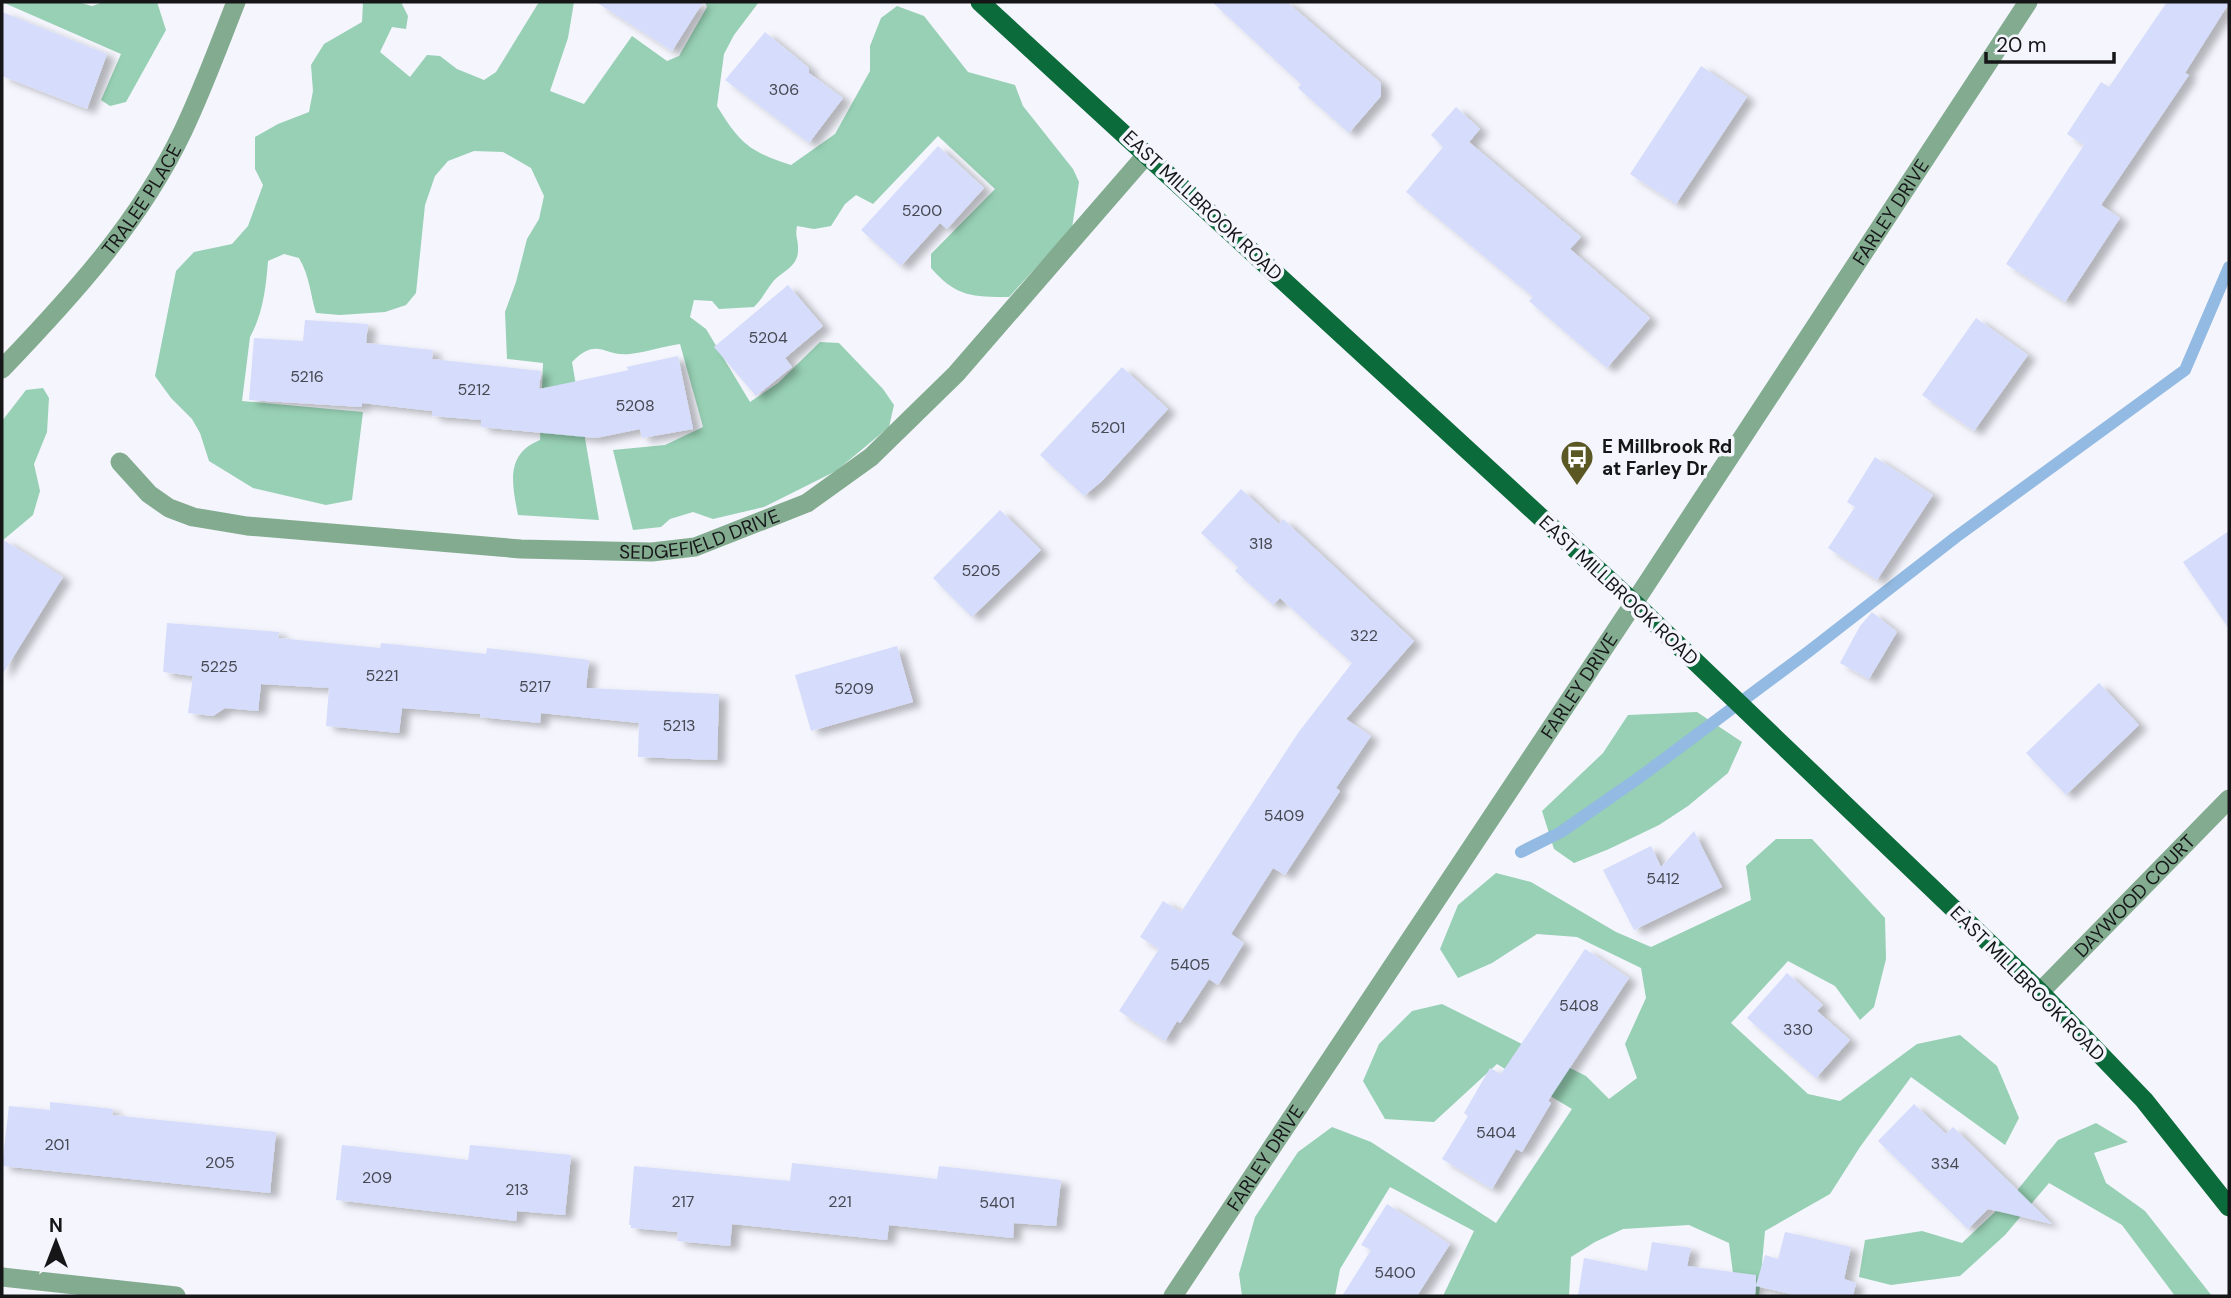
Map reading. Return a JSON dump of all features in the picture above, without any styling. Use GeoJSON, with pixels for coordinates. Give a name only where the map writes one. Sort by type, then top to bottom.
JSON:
{"type":"FeatureCollection","features":[{"type":"Feature","properties":{"kind":"main road","name":"EAST MILLBROOK ROAD"},"geometry":{"type":"LineString","coordinates":[[980,2],[1634,603],[2040,992],[2144,1100],[2229,1208]]}},
{"type":"Feature","properties":{"kind":"street","name":"TRALEE PLACE"},"geometry":{"type":"LineString","coordinates":[[2,369],[70,298],[117,239],[153,186],[184,131],[236,2]]}},
{"type":"Feature","properties":{"kind":"street","name":"FARLEY DRIVE"},"geometry":{"type":"LineString","coordinates":[[1173,1296],[1634,603],[2028,2]]}},
{"type":"Feature","properties":{"kind":"street","name":"SEDGEFIELD DRIVE"},"geometry":{"type":"LineString","coordinates":[[120,462],[149,494],[169,508],[193,517],[247,526],[522,549],[652,552],[695,547],[807,503],[871,457],[956,374],[1147,154]]}},
{"type":"Feature","properties":{"kind":"street","name":"DAYWOOD COURT"},"geometry":{"type":"LineString","coordinates":[[2040,992],[2229,799]]}},
{"type":"Feature","properties":{"kind":"street"},"geometry":{"type":"LineString","coordinates":[[2,1277],[176,1296]]}},
{"type":"Feature","properties":{"kind":"green space"},"geometry":{"type":"Polygon","coordinates":[[[2,2],[78,2],[92,6],[104,2],[157,2],[166,30],[126,102],[110,106],[101,100],[121,54],[2,2]]]}},
{"type":"Feature","properties":{"kind":"green space"},"geometry":{"type":"Polygon","coordinates":[[[363,2],[401,2],[408,16],[406,29],[392,27],[380,52],[410,77],[427,55],[440,56],[457,69],[484,80],[496,72],[539,2],[574,2],[568,38],[550,91],[584,104],[632,36],[667,61],[679,56],[707,7],[705,2],[759,2],[734,35],[724,54],[717,106],[746,144],[791,165],[835,134],[870,71],[870,46],[881,18],[897,6],[924,16],[968,72],[1015,85],[1023,106],[1073,169],[1079,182],[1072,228],[1009,297],[975,295],[949,285],[931,268],[931,254],[995,189],[938,136],[873,204],[856,195],[845,204],[831,226],[814,229],[797,226],[796,260],[772,283],[754,307],[719,309],[712,301],[694,300],[690,317],[706,329],[750,402],[778,383],[820,342],[839,343],[883,389],[894,405],[889,427],[836,471],[764,507],[713,519],[693,512],[670,519],[661,527],[633,530],[613,450],[665,445],[703,427],[680,344],[630,354],[601,349],[588,350],[572,362],[599,520],[518,515],[514,471],[521,453],[540,440],[543,363],[507,359],[505,312],[527,239],[539,219],[544,196],[531,168],[503,152],[474,151],[448,161],[435,176],[425,205],[416,293],[406,305],[385,312],[340,315],[316,313],[308,278],[299,258],[284,254],[268,261],[261,310],[250,337],[242,401],[363,412],[352,500],[326,505],[253,488],[209,461],[200,433],[192,419],[171,398],[155,376],[176,271],[194,252],[232,244],[248,226],[263,185],[255,169],[255,137],[278,124],[309,112],[313,91],[311,65],[324,44],[362,22],[363,2]]]}},
{"type":"Feature","properties":{"kind":"green space"},"geometry":{"type":"Polygon","coordinates":[[[43,388],[49,398],[47,432],[34,464],[40,491],[33,515],[2,541],[2,421],[26,390],[43,388]]]}},
{"type":"Feature","properties":{"kind":"green space"},"geometry":{"type":"Polygon","coordinates":[[[1697,712],[1742,742],[1728,773],[1688,806],[1659,825],[1609,849],[1574,863],[1554,849],[1542,811],[1603,753],[1628,715],[1697,712]]]}},
{"type":"Feature","properties":{"kind":"green space"},"geometry":{"type":"Polygon","coordinates":[[[1776,839],[1812,839],[1885,918],[1886,959],[1874,1007],[1860,1020],[1835,986],[1788,961],[1731,1023],[1808,1094],[1840,1101],[1917,1044],[1960,1035],[1997,1066],[2019,1118],[2005,1145],[1911,1077],[1830,1194],[1765,1231],[1759,1296],[1736,1296],[1729,1243],[1689,1225],[1623,1229],[1595,1242],[1571,1257],[1569,1296],[1443,1296],[1474,1231],[1390,1187],[1340,1269],[1335,1296],[1242,1296],[1239,1274],[1255,1217],[1298,1152],[1332,1127],[1371,1142],[1496,1223],[1572,1109],[1497,1064],[1434,1122],[1385,1119],[1363,1081],[1379,1044],[1412,1011],[1442,1004],[1586,1076],[1609,1099],[1637,1078],[1625,1044],[1646,998],[1641,968],[1577,937],[1537,934],[1492,963],[1458,978],[1440,949],[1458,905],[1496,873],[1531,882],[1616,932],[1651,947],[1751,900],[1746,866],[1776,839]]]}},
{"type":"Feature","properties":{"kind":"green space"},"geometry":{"type":"Polygon","coordinates":[[[2096,1123],[2128,1142],[2094,1153],[2106,1183],[2145,1211],[2212,1296],[2175,1296],[2122,1225],[2049,1183],[2005,1235],[1960,1276],[1891,1285],[1859,1277],[1865,1240],[1922,1231],[1962,1243],[2015,1193],[2058,1140],[2096,1123]]]}},
{"type":"Feature","properties":{"kind":"building"},"geometry":{"type":"Polygon","coordinates":[[[596,2],[703,2],[672,51],[596,2]]]}},
{"type":"Feature","properties":{"kind":"building"},"geometry":{"type":"Polygon","coordinates":[[[1212,2],[1287,2],[1381,83],[1381,96],[1349,133],[1298,88],[1301,84],[1212,2]]]}},
{"type":"Feature","properties":{"kind":"building"},"geometry":{"type":"Polygon","coordinates":[[[2167,2],[2229,3],[2185,73],[2189,75],[2101,205],[2120,218],[2065,302],[2006,264],[2084,145],[2067,134],[2101,82],[2109,87],[2167,2]]]}},
{"type":"Feature","properties":{"kind":"building"},"geometry":{"type":"Polygon","coordinates":[[[2,12],[107,54],[87,109],[2,76],[2,12]]]}},
{"type":"Feature","properties":{"kind":"building"},"geometry":{"type":"Polygon","coordinates":[[[765,32],[809,68],[809,73],[843,98],[809,143],[725,80],[765,32]]]}},
{"type":"Feature","properties":{"kind":"building"},"geometry":{"type":"Polygon","coordinates":[[[1701,66],[1747,97],[1676,204],[1630,174],[1701,66]]]}},
{"type":"Feature","properties":{"kind":"building"},"geometry":{"type":"Polygon","coordinates":[[[1456,107],[1480,129],[1469,142],[1581,237],[1570,249],[1650,318],[1607,368],[1529,301],[1533,297],[1406,192],[1443,147],[1431,135],[1456,107]]]}},
{"type":"Feature","properties":{"kind":"building"},"geometry":{"type":"Polygon","coordinates":[[[938,146],[984,188],[947,229],[940,223],[901,266],[861,230],[938,146]]]}},
{"type":"Feature","properties":{"kind":"building"},"geometry":{"type":"Polygon","coordinates":[[[788,285],[823,326],[785,358],[792,367],[756,396],[714,347],[788,285]]]}},
{"type":"Feature","properties":{"kind":"building"},"geometry":{"type":"Polygon","coordinates":[[[1976,318],[2028,355],[1974,431],[1922,395],[1976,318]]]}},
{"type":"Feature","properties":{"kind":"building"},"geometry":{"type":"Polygon","coordinates":[[[305,320],[368,324],[366,343],[433,350],[432,359],[541,371],[539,389],[629,370],[626,367],[678,356],[693,429],[642,438],[640,429],[596,438],[481,427],[481,420],[432,416],[432,411],[362,403],[362,407],[249,400],[254,338],[303,341],[305,320]]]}},
{"type":"Feature","properties":{"kind":"building"},"geometry":{"type":"Polygon","coordinates":[[[1122,367],[1168,409],[1102,481],[1084,496],[1040,455],[1122,367]]]}},
{"type":"Feature","properties":{"kind":"building"},"geometry":{"type":"Polygon","coordinates":[[[1875,457],[1933,495],[1877,580],[1828,548],[1855,507],[1847,502],[1875,457]]]}},
{"type":"Feature","properties":{"kind":"building"},"geometry":{"type":"Polygon","coordinates":[[[1241,489],[1279,524],[1283,519],[1414,641],[1346,719],[1371,736],[1336,788],[1340,791],[1285,875],[1273,868],[1231,934],[1244,943],[1218,985],[1209,979],[1165,1041],[1119,1011],[1159,949],[1140,937],[1163,901],[1181,912],[1298,733],[1352,663],[1280,598],[1273,605],[1235,571],[1238,567],[1201,533],[1241,489]]]}},
{"type":"Feature","properties":{"kind":"building"},"geometry":{"type":"Polygon","coordinates":[[[1000,510],[1041,550],[972,617],[933,578],[1000,510]]]}},
{"type":"Feature","properties":{"kind":"building"},"geometry":{"type":"Polygon","coordinates":[[[2229,531],[2229,629],[2183,562],[2229,531]]]}},
{"type":"Feature","properties":{"kind":"building"},"geometry":{"type":"Polygon","coordinates":[[[2,539],[63,577],[2,675],[2,539]]]}},
{"type":"Feature","properties":{"kind":"building"},"geometry":{"type":"Polygon","coordinates":[[[1872,612],[1897,632],[1869,679],[1840,663],[1860,626],[1872,612]]]}},
{"type":"Feature","properties":{"kind":"building"},"geometry":{"type":"Polygon","coordinates":[[[167,623],[279,632],[278,638],[380,648],[381,643],[486,654],[487,648],[589,660],[586,688],[719,694],[717,760],[638,757],[639,723],[541,713],[540,723],[480,717],[480,714],[402,708],[399,733],[326,726],[329,688],[261,684],[258,711],[225,708],[213,716],[188,713],[193,676],[163,672],[167,623]]]}},
{"type":"Feature","properties":{"kind":"building"},"geometry":{"type":"Polygon","coordinates":[[[897,646],[913,702],[811,731],[795,675],[897,646]]]}},
{"type":"Feature","properties":{"kind":"building"},"geometry":{"type":"Polygon","coordinates":[[[2099,683],[2139,725],[2066,795],[2026,753],[2099,683]]]}},
{"type":"Feature","properties":{"kind":"building"},"geometry":{"type":"Polygon","coordinates":[[[1694,831],[1722,887],[1634,930],[1603,870],[1651,846],[1661,867],[1694,831]]]}},
{"type":"Feature","properties":{"kind":"building"},"geometry":{"type":"Polygon","coordinates":[[[1585,949],[1629,978],[1548,1101],[1551,1103],[1522,1152],[1516,1149],[1492,1189],[1442,1159],[1468,1116],[1464,1113],[1490,1068],[1501,1074],[1585,949]]]}},
{"type":"Feature","properties":{"kind":"building"},"geometry":{"type":"Polygon","coordinates":[[[1787,973],[1823,1005],[1817,1011],[1850,1040],[1816,1078],[1747,1018],[1787,973]]]}},
{"type":"Feature","properties":{"kind":"building"},"geometry":{"type":"Polygon","coordinates":[[[50,1102],[113,1109],[112,1115],[276,1132],[270,1193],[2,1166],[9,1106],[50,1110],[50,1102]]]}},
{"type":"Feature","properties":{"kind":"building"},"geometry":{"type":"Polygon","coordinates":[[[1914,1104],[1946,1134],[1953,1127],[2052,1224],[1988,1209],[1968,1229],[1878,1141],[1914,1104]]]}},
{"type":"Feature","properties":{"kind":"building"},"geometry":{"type":"Polygon","coordinates":[[[342,1145],[468,1160],[470,1145],[571,1155],[565,1215],[517,1211],[516,1221],[336,1200],[342,1145]]]}},
{"type":"Feature","properties":{"kind":"building"},"geometry":{"type":"Polygon","coordinates":[[[792,1163],[937,1179],[939,1166],[1061,1180],[1056,1226],[1014,1223],[1013,1238],[889,1225],[887,1240],[732,1224],[730,1246],[677,1241],[678,1232],[631,1228],[629,1225],[634,1166],[790,1181],[792,1163]]]}},
{"type":"Feature","properties":{"kind":"building"},"geometry":{"type":"Polygon","coordinates":[[[1387,1204],[1450,1244],[1417,1296],[1342,1296],[1371,1250],[1361,1245],[1387,1204]]]}},
{"type":"Feature","properties":{"kind":"building"},"geometry":{"type":"Polygon","coordinates":[[[1785,1232],[1851,1247],[1844,1279],[1856,1283],[1853,1296],[1799,1296],[1756,1286],[1755,1296],[1578,1296],[1584,1258],[1647,1271],[1652,1242],[1691,1248],[1687,1266],[1756,1275],[1756,1285],[1765,1255],[1778,1259],[1785,1232]]]}},
{"type":"Feature","properties":{"kind":"waterway"},"geometry":{"type":"LineString","coordinates":[[1521,852],[1561,832],[1640,777],[1956,537],[2185,370],[2229,267]]}},
{"type":"Feature","properties":{"kind":"place","name":"E Millbrook Rd at Farley Dr"},"geometry":{"type":"Point","coordinates":[1577,487]}}]}
